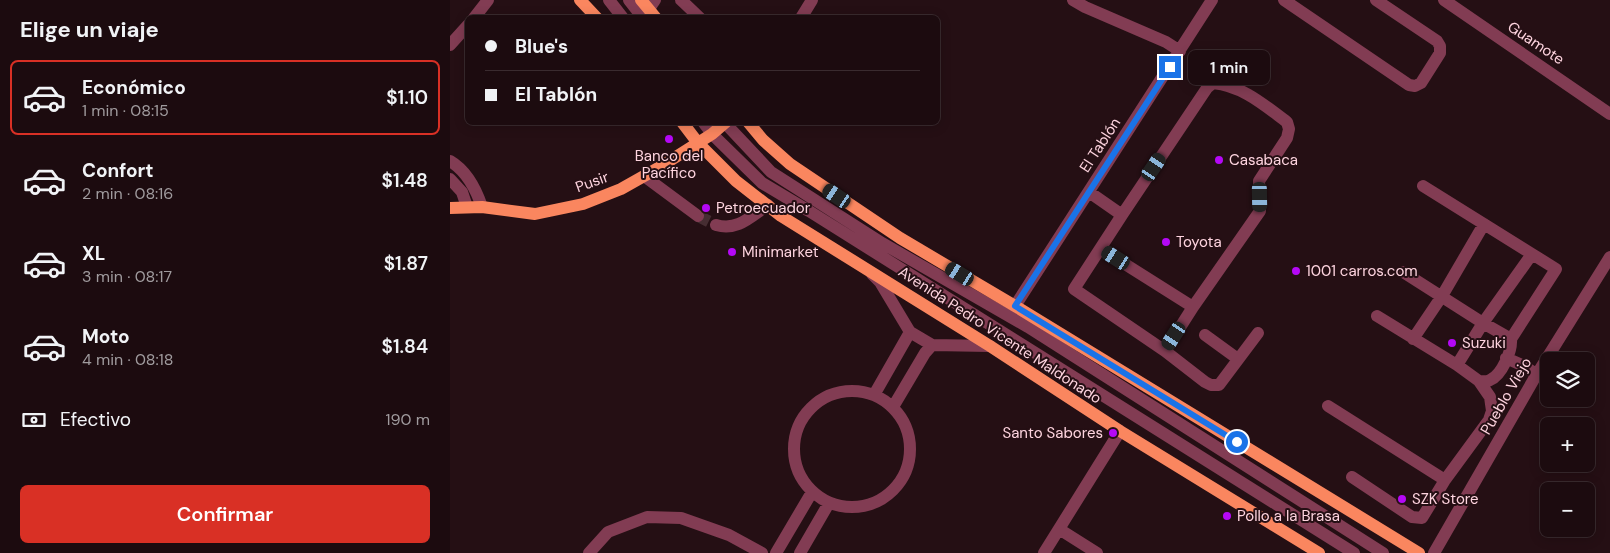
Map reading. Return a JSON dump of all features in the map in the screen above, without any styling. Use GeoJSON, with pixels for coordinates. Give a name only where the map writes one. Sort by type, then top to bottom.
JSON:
{"type":"FeatureCollection","features":[{"type":"Feature","properties":{"kind":"main road"},"geometry":{"type":"LineString","coordinates":[[580,0],[594,15]]}},
{"type":"Feature","properties":{"kind":"main road","name":"Avenida Pedro Vicente Maldonado"},"geometry":{"type":"LineString","coordinates":[[684,125],[698,143],[736,181],[781,216],[990,346],[1120,431],[1319,553]]}},
{"type":"Feature","properties":{"kind":"main road","name":"Pusir"},"geometry":{"type":"LineString","coordinates":[[450,208],[482,207],[535,214],[583,204],[621,189],[644,176],[712,134],[723,125]]}},
{"type":"Feature","properties":{"kind":"main road","name":"Avenida Pedro Vicente Maldonado"},"geometry":{"type":"LineString","coordinates":[[750,125],[763,140],[798,169],[900,238],[1015,306],[1419,553]]}},
{"type":"Feature","properties":{"kind":"street"},"geometry":{"type":"LineString","coordinates":[[476,15],[488,0]]}},
{"type":"Feature","properties":{"kind":"street"},"geometry":{"type":"LineString","coordinates":[[609,0],[621,15]]}},
{"type":"Feature","properties":{"kind":"street"},"geometry":{"type":"LineString","coordinates":[[629,0],[649,9]]}},
{"type":"Feature","properties":{"kind":"street"},"geometry":{"type":"LineString","coordinates":[[681,0],[697,15]]}},
{"type":"Feature","properties":{"kind":"street"},"geometry":{"type":"LineString","coordinates":[[802,15],[812,0]]}},
{"type":"Feature","properties":{"kind":"street"},"geometry":{"type":"LineString","coordinates":[[1074,0],[1085,7],[1166,42],[1180,51]]}},
{"type":"Feature","properties":{"kind":"street","name":"El Tablón"},"geometry":{"type":"LineString","coordinates":[[1015,306],[1212,0]]}},
{"type":"Feature","properties":{"kind":"street"},"geometry":{"type":"LineString","coordinates":[[1284,0],[1409,85],[1415,86],[1421,83],[1440,53],[1440,46],[1437,41],[1376,0]]}},
{"type":"Feature","properties":{"kind":"street","name":"Guamote"},"geometry":{"type":"LineString","coordinates":[[1444,0],[1610,114]]}},
{"type":"Feature","properties":{"kind":"street"},"geometry":{"type":"LineString","coordinates":[[450,46],[465,28]]}},
{"type":"Feature","properties":{"kind":"street"},"geometry":{"type":"LineString","coordinates":[[1164,351],[1260,211],[1259,181],[1288,138],[1289,129],[1287,122],[1247,93],[1220,84],[1213,84],[1207,88],[1074,289],[1211,385],[1219,385],[1258,333]]}},
{"type":"Feature","properties":{"kind":"street"},"geometry":{"type":"LineString","coordinates":[[705,125],[762,183],[1354,553]]}},
{"type":"Feature","properties":{"kind":"street"},"geometry":{"type":"LineString","coordinates":[[727,125],[770,172],[882,243],[1028,327],[1383,553]]}},
{"type":"Feature","properties":{"kind":"street"},"geometry":{"type":"LineString","coordinates":[[450,160],[457,165],[476,189],[482,207]]}},
{"type":"Feature","properties":{"kind":"street"},"geometry":{"type":"LineString","coordinates":[[644,176],[698,216]]}},
{"type":"Feature","properties":{"kind":"street"},"geometry":{"type":"LineString","coordinates":[[450,179],[462,192],[467,207]]}},
{"type":"Feature","properties":{"kind":"street"},"geometry":{"type":"LineString","coordinates":[[1423,186],[1556,269],[1511,339],[1511,349],[1499,373],[1488,381],[1478,381]]}},
{"type":"Feature","properties":{"kind":"street"},"geometry":{"type":"LineString","coordinates":[[1089,192],[1122,215]]}},
{"type":"Feature","properties":{"kind":"street"},"geometry":{"type":"LineString","coordinates":[[716,225],[724,228],[738,225],[768,205]]}},
{"type":"Feature","properties":{"kind":"street"},"geometry":{"type":"LineString","coordinates":[[1413,339],[1442,296],[1484,224]]}},
{"type":"Feature","properties":{"kind":"street"},"geometry":{"type":"LineString","coordinates":[[1101,249],[1193,307]]}},
{"type":"Feature","properties":{"kind":"street"},"geometry":{"type":"LineString","coordinates":[[1457,365],[1483,323],[1532,254]]}},
{"type":"Feature","properties":{"kind":"street","name":"Pueblo Viejo"},"geometry":{"type":"LineString","coordinates":[[1434,553],[1535,377],[1610,258]]}},
{"type":"Feature","properties":{"kind":"street"},"geometry":{"type":"LineString","coordinates":[[869,270],[880,282],[910,332],[932,345],[990,346]]}},
{"type":"Feature","properties":{"kind":"street"},"geometry":{"type":"LineString","coordinates":[[1403,272],[1511,339]]}},
{"type":"Feature","properties":{"kind":"street"},"geometry":{"type":"LineString","coordinates":[[1352,477],[1412,517],[1422,518],[1445,480],[1489,420],[1492,411],[1490,397],[1478,381],[1457,365],[1377,316]]}},
{"type":"Feature","properties":{"kind":"street"},"geometry":{"type":"LineString","coordinates":[[874,394],[910,332]]}},
{"type":"Feature","properties":{"kind":"street"},"geometry":{"type":"LineString","coordinates":[[1205,336],[1238,359]]}},
{"type":"Feature","properties":{"kind":"street"},"geometry":{"type":"LineString","coordinates":[[893,407],[925,353],[932,345]]}},
{"type":"Feature","properties":{"kind":"street"},"geometry":{"type":"LineString","coordinates":[[1505,361],[1535,377]]}},
{"type":"Feature","properties":{"kind":"street"},"geometry":{"type":"LineString","coordinates":[[854,390],[874,394],[893,407],[904,423],[910,443],[908,463],[900,482],[886,496],[868,506],[848,508],[828,503],[812,492],[800,476],[794,456],[795,436],[803,417],[817,402],[834,393],[854,390]]}},
{"type":"Feature","properties":{"kind":"street"},"geometry":{"type":"LineString","coordinates":[[1328,406],[1445,480]]}},
{"type":"Feature","properties":{"kind":"street"},"geometry":{"type":"LineString","coordinates":[[1044,553],[1120,431]]}},
{"type":"Feature","properties":{"kind":"street"},"geometry":{"type":"LineString","coordinates":[[776,553],[812,492]]}},
{"type":"Feature","properties":{"kind":"street"},"geometry":{"type":"LineString","coordinates":[[800,553],[828,503]]}},
{"type":"Feature","properties":{"kind":"street"},"geometry":{"type":"LineString","coordinates":[[589,553],[608,532],[647,517],[682,518],[729,535],[762,553]]}},
{"type":"Feature","properties":{"kind":"street"},"geometry":{"type":"LineString","coordinates":[[1059,529],[1097,553]]}},
{"type":"Feature","properties":{"kind":"tunnel"},"geometry":{"type":"LineString","coordinates":[[698,216],[716,225]]}},
{"type":"Feature","properties":{"kind":"place","name":"Banco del Pacífico"},"geometry":{"type":"Point","coordinates":[669,139]}},
{"type":"Feature","properties":{"kind":"place","name":"Casabaca"},"geometry":{"type":"Point","coordinates":[1219,160]}},
{"type":"Feature","properties":{"kind":"place","name":"Petroecuador"},"geometry":{"type":"Point","coordinates":[706,208]}},
{"type":"Feature","properties":{"kind":"place","name":"Toyota"},"geometry":{"type":"Point","coordinates":[1166,242]}},
{"type":"Feature","properties":{"kind":"place","name":"Minimarket"},"geometry":{"type":"Point","coordinates":[732,252]}},
{"type":"Feature","properties":{"kind":"place","name":"1001 carros.com"},"geometry":{"type":"Point","coordinates":[1296,271]}},
{"type":"Feature","properties":{"kind":"place","name":"Suzuki"},"geometry":{"type":"Point","coordinates":[1452,343]}},
{"type":"Feature","properties":{"kind":"place","name":"Santo Sabores"},"geometry":{"type":"Point","coordinates":[1113,433]}},
{"type":"Feature","properties":{"kind":"place","name":"SZK Store"},"geometry":{"type":"Point","coordinates":[1402,499]}},
{"type":"Feature","properties":{"kind":"place","name":"Pollo a la Brasa"},"geometry":{"type":"Point","coordinates":[1227,516]}},
{"type":"Feature","properties":{"kind":"route"},"geometry":{"type":"LineString","coordinates":[[1170,67],[1015,306],[1237,442]]}}]}
